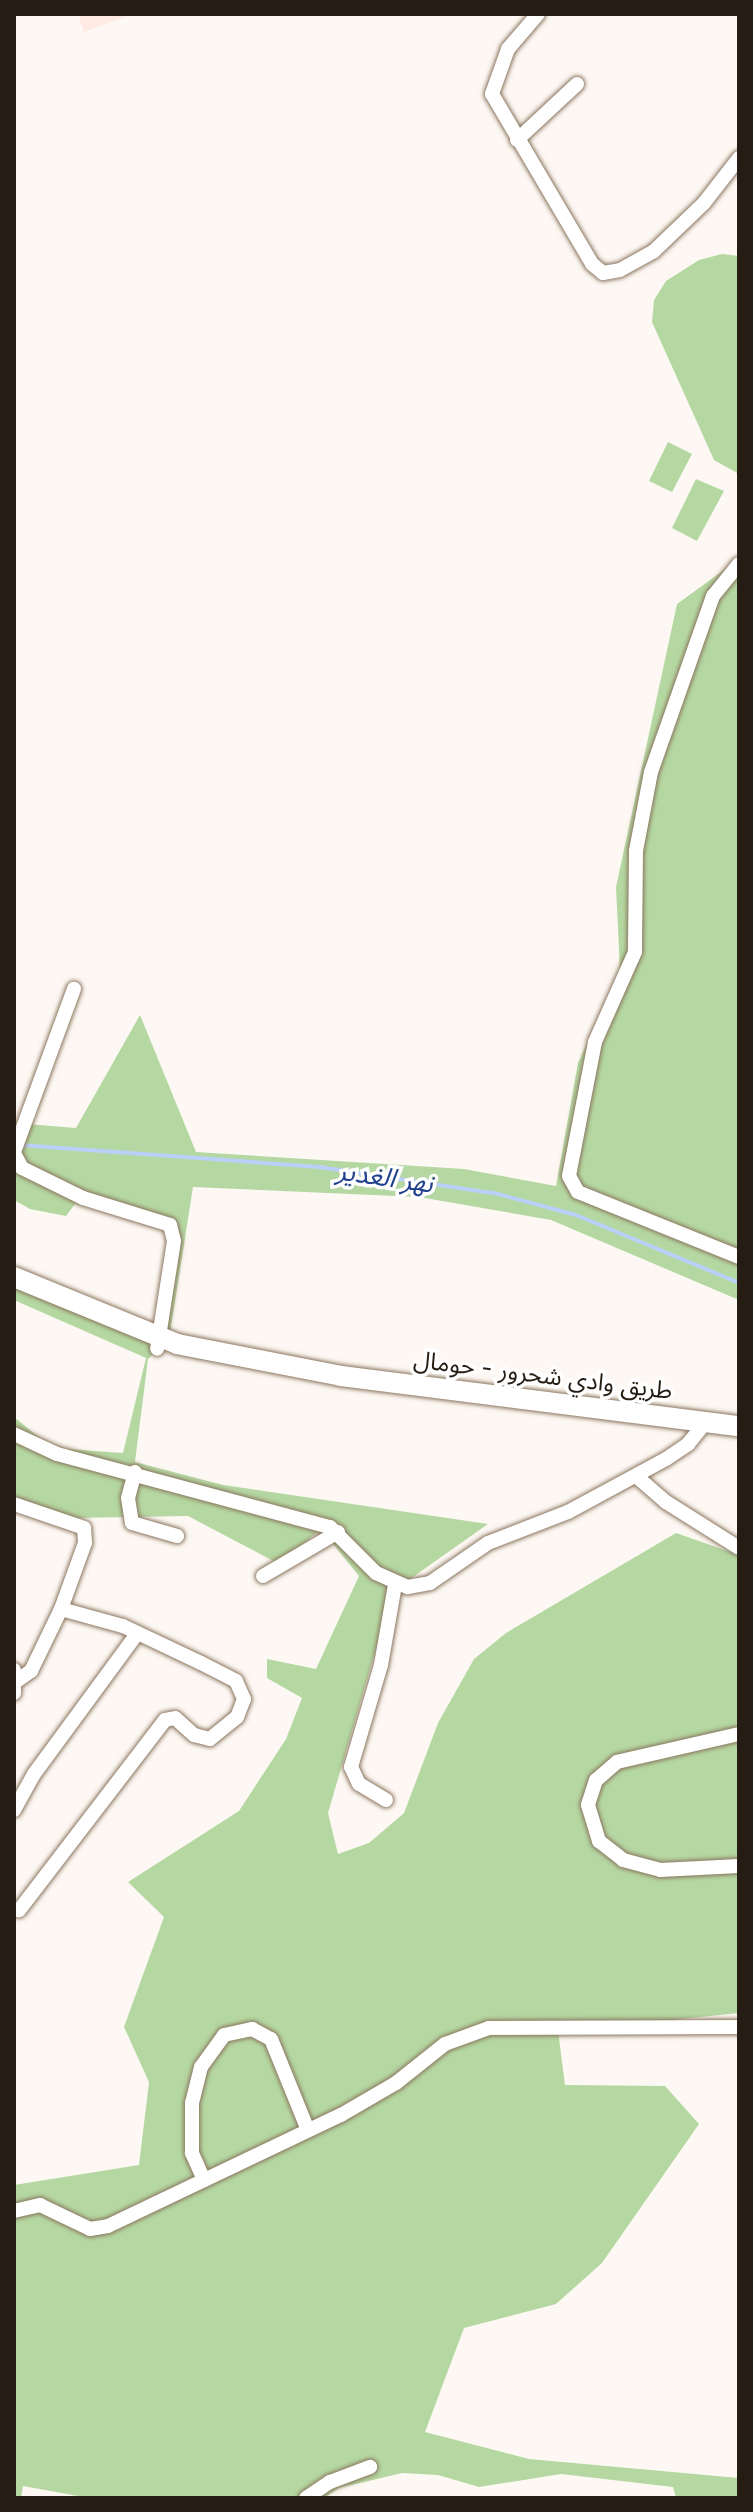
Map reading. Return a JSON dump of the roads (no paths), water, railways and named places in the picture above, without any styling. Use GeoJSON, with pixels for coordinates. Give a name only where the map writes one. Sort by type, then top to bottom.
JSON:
{"type":"FeatureCollection","features":[{"type":"Feature","properties":{"kind":"main road","name":"طريق وادي شحرور - حومال"},"geometry":{"type":"LineString","coordinates":[[14,1277],[158,1344],[243,1362],[739,1426]]}},
{"type":"Feature","properties":{"kind":"main road"},"geometry":{"type":"LineString","coordinates":[[14,1287],[158,1344]]}},
{"type":"Feature","properties":{"kind":"street"},"geometry":{"type":"LineString","coordinates":[[538,14],[508,49],[492,87],[517,140],[592,264],[609,273],[654,251],[704,203],[739,158]]}},
{"type":"Feature","properties":{"kind":"street"},"geometry":{"type":"LineString","coordinates":[[517,140],[577,84]]}},
{"type":"Feature","properties":{"kind":"street"},"geometry":{"type":"LineString","coordinates":[[739,564],[713,596],[645,795],[636,851],[635,952],[587,1067],[569,1176],[578,1192],[739,1257]]}},
{"type":"Feature","properties":{"kind":"street"},"geometry":{"type":"LineString","coordinates":[[74,989],[18,1128],[14,1152],[22,1168],[83,1198],[170,1225],[174,1241],[158,1344]]}},
{"type":"Feature","properties":{"kind":"street"},"geometry":{"type":"LineString","coordinates":[[14,1434],[57,1454],[135,1472],[338,1532],[369,1567],[395,1585],[430,1583],[488,1543],[568,1512],[681,1451],[706,1422]]}},
{"type":"Feature","properties":{"kind":"street"},"geometry":{"type":"LineString","coordinates":[[135,1472],[128,1498],[132,1523],[177,1536]]}},
{"type":"Feature","properties":{"kind":"street"},"geometry":{"type":"LineString","coordinates":[[636,1476],[666,1502],[739,1548]]}},
{"type":"Feature","properties":{"kind":"street"},"geometry":{"type":"LineString","coordinates":[[14,1504],[84,1528],[85,1543],[61,1609],[31,1671],[15,1681]]}},
{"type":"Feature","properties":{"kind":"street"},"geometry":{"type":"LineString","coordinates":[[263,1576],[338,1532]]}},
{"type":"Feature","properties":{"kind":"street"},"geometry":{"type":"LineString","coordinates":[[386,1800],[359,1784],[351,1767],[381,1665],[395,1585]]}},
{"type":"Feature","properties":{"kind":"street"},"geometry":{"type":"LineString","coordinates":[[19,1910],[165,1720],[175,1718],[194,1735],[210,1739],[243,1708],[243,1691],[236,1681],[136,1635],[61,1609]]}},
{"type":"Feature","properties":{"kind":"street"},"geometry":{"type":"LineString","coordinates":[[14,1810],[34,1774],[136,1635]]}},
{"type":"Feature","properties":{"kind":"street"},"geometry":{"type":"LineString","coordinates":[[739,1734],[617,1762],[596,1780],[588,1805],[599,1841],[623,1860],[660,1870],[739,1866]]}},
{"type":"Feature","properties":{"kind":"street"},"geometry":{"type":"LineString","coordinates":[[14,2211],[49,2207],[99,2229],[384,2091],[445,2044],[489,2028],[739,2027]]}},
{"type":"Feature","properties":{"kind":"street"},"geometry":{"type":"LineString","coordinates":[[204,2180],[192,2153],[192,2103],[201,2067],[224,2035],[252,2029],[271,2039],[308,2130]]}},
{"type":"Feature","properties":{"kind":"street"},"geometry":{"type":"LineString","coordinates":[[306,2498],[330,2482],[370,2467]]}},
{"type":"Feature","properties":{"kind":"waterway","name":"نهر الغدير"},"geometry":{"type":"LineString","coordinates":[[20,1145],[319,1167],[494,1193],[576,1215],[739,1283]]}}]}
